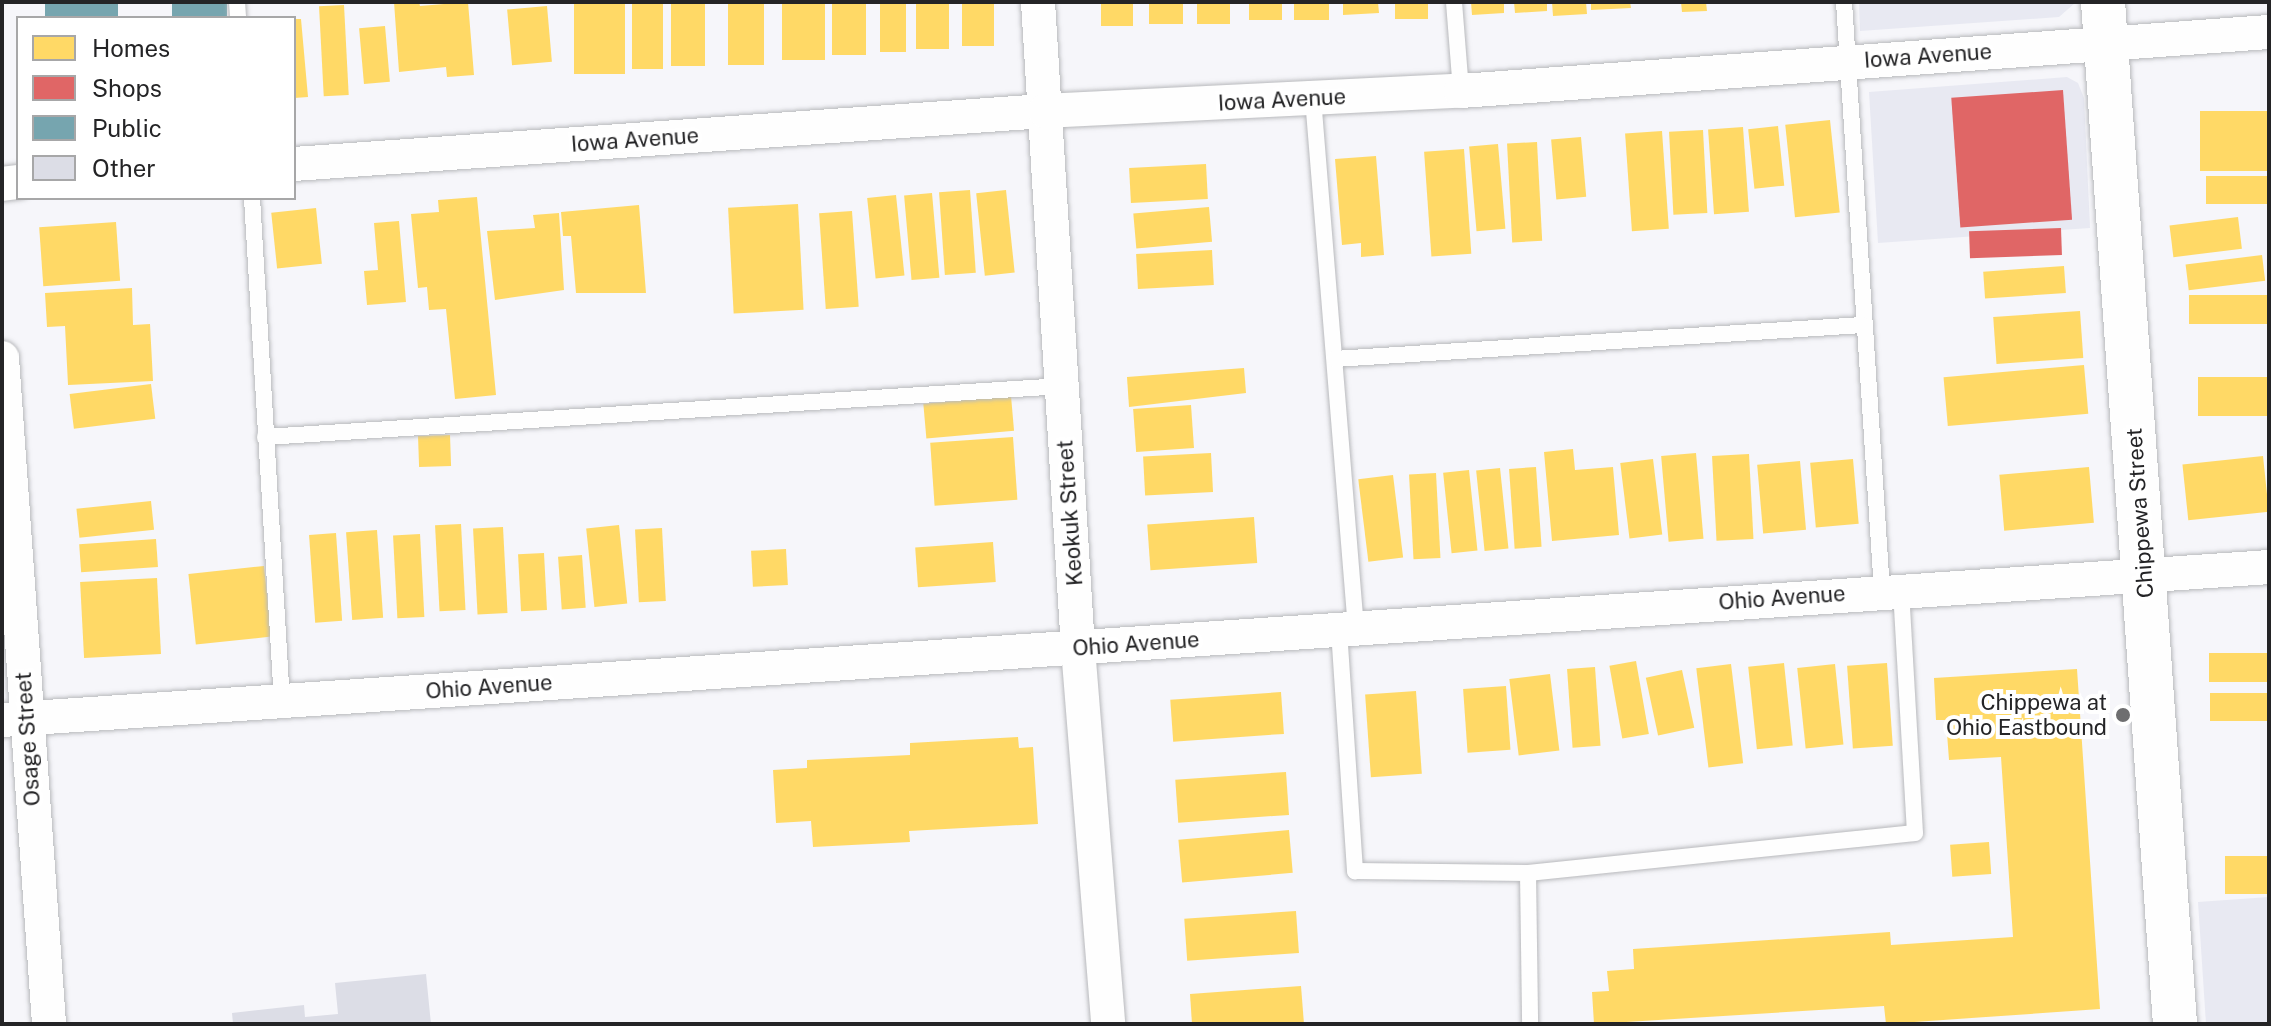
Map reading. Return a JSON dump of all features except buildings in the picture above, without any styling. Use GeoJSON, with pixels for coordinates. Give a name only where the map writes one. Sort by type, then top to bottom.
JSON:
{"type":"FeatureCollection","features":[{"type":"Feature","properties":{"kind":"main road","name":"Chippewa Street"},"geometry":{"type":"LineString","coordinates":[[2104,22],[2175,1024]]}},
{"type":"Feature","properties":{"kind":"street","name":"Keokuk Street"},"geometry":{"type":"LineString","coordinates":[[1038,2],[1078,648],[1108,1024]]}},
{"type":"Feature","properties":{"kind":"street","name":"Iowa Avenue"},"geometry":{"type":"LineString","coordinates":[[296,164],[1045,111],[1461,91],[1847,62],[2104,22],[2269,32]]}},
{"type":"Feature","properties":{"kind":"street","name":"Osage Street"},"geometry":{"type":"LineString","coordinates":[[2,358],[14,719],[49,1024]]}},
{"type":"Feature","properties":{"kind":"street","name":"Ohio Avenue"},"geometry":{"type":"LineString","coordinates":[[14,719],[1347,630],[1891,590],[2269,567]]}},
{"type":"Feature","properties":{"kind":"lane"},"geometry":{"type":"LineString","coordinates":[[1454,2],[1461,91]]}},
{"type":"Feature","properties":{"kind":"lane"},"geometry":{"type":"LineString","coordinates":[[1313,98],[1335,359],[1355,871],[1528,873],[1915,833],[1862,325],[1844,2]]}},
{"type":"Feature","properties":{"kind":"lane"},"geometry":{"type":"LineString","coordinates":[[252,200],[282,701]]}},
{"type":"Feature","properties":{"kind":"lane"},"geometry":{"type":"LineString","coordinates":[[1335,359],[1862,325]]}},
{"type":"Feature","properties":{"kind":"lane"},"geometry":{"type":"LineString","coordinates":[[265,437],[1062,386]]}},
{"type":"Feature","properties":{"kind":"lane"},"geometry":{"type":"LineString","coordinates":[[1528,873],[1530,1024]]}},
{"type":"Feature","properties":{"kind":"shaded area"},"geometry":{"type":"Polygon","coordinates":[[[1859,2],[2075,3],[2059,17],[1860,31],[1859,2]]]}},
{"type":"Feature","properties":{"kind":"shaded area"},"geometry":{"type":"Polygon","coordinates":[[[2067,77],[2078,83],[2084,98],[2090,228],[1878,243],[1869,92],[2067,77]]]}},
{"type":"Feature","properties":{"kind":"shaded area"},"geometry":{"type":"Polygon","coordinates":[[[2269,897],[2269,1024],[2206,1024],[2198,902],[2269,897]]]}},
{"type":"Feature","properties":{"kind":"place","name":"Chippewa at Ohio Eastbound"},"geometry":{"type":"Point","coordinates":[2123,715]}}]}
